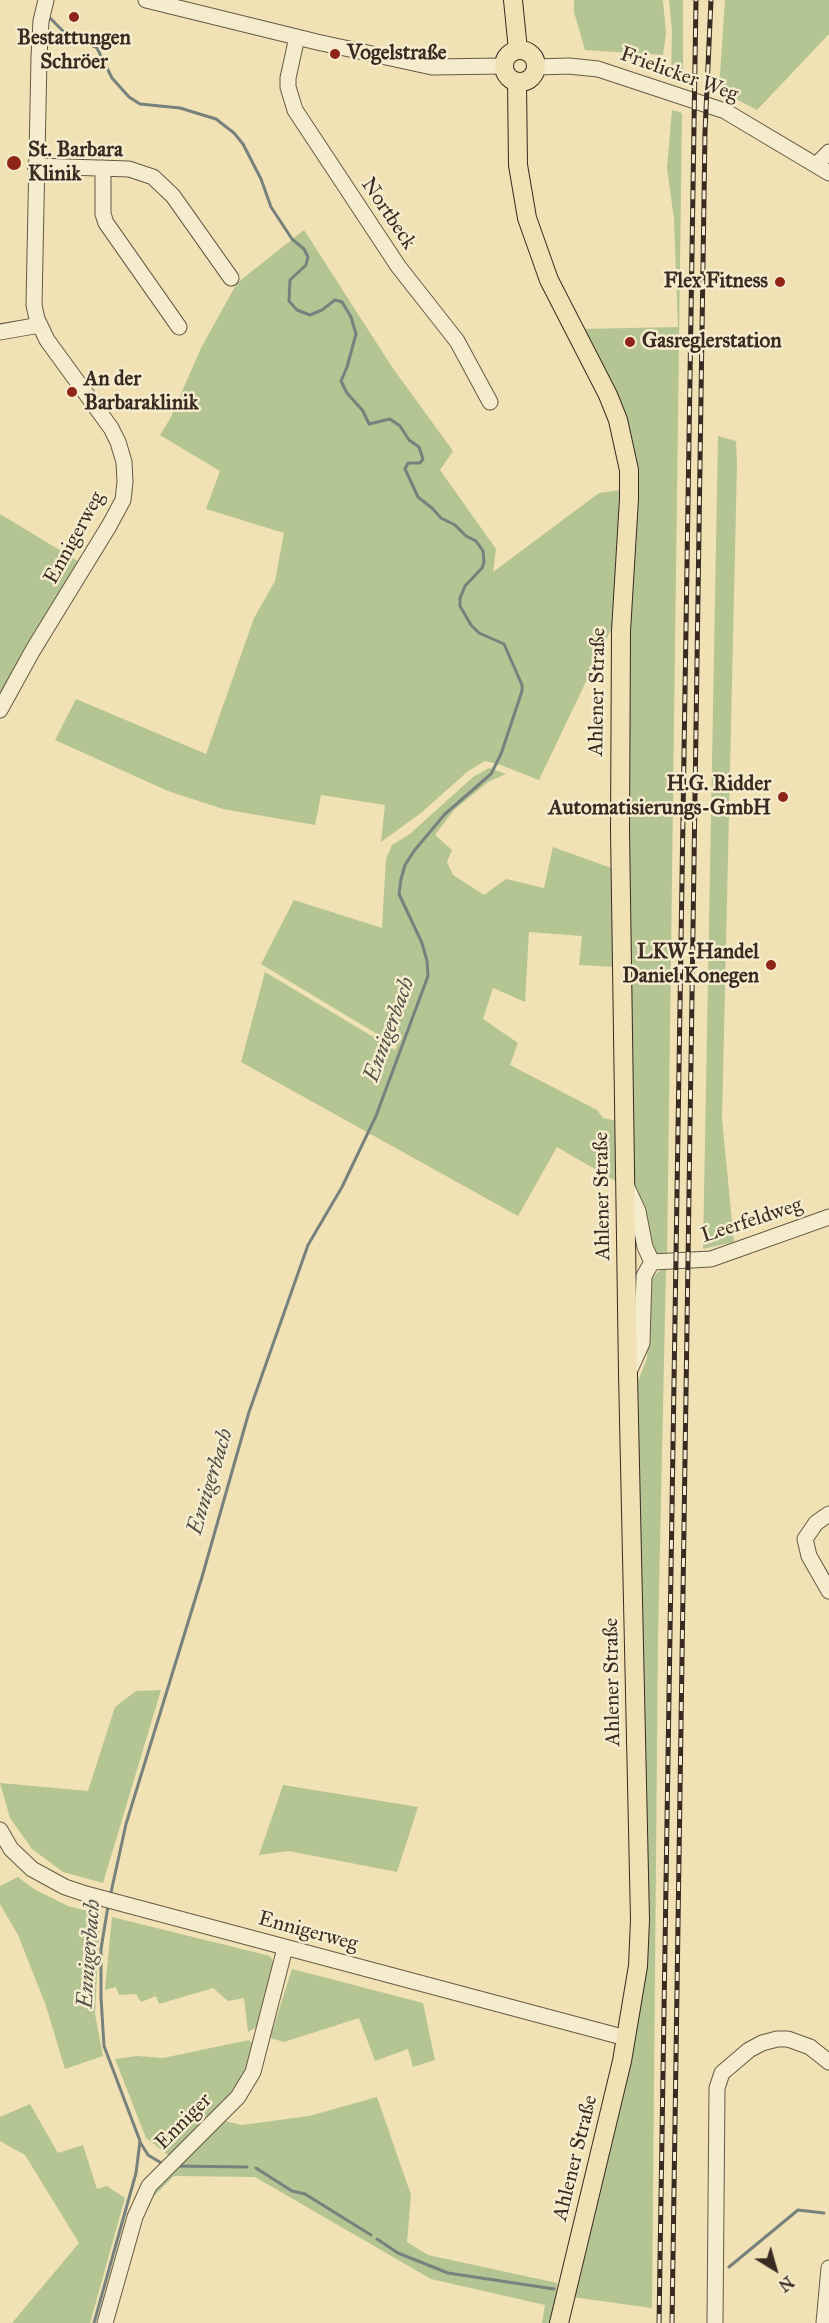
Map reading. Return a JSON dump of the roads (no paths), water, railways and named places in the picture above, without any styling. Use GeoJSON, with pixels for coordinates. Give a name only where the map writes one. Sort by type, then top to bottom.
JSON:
{"type":"FeatureCollection","features":[{"type":"Feature","properties":{"kind":"main road"},"geometry":{"type":"LineString","coordinates":[[513,0],[518,50]]}},
{"type":"Feature","properties":{"kind":"main road"},"geometry":{"type":"LineString","coordinates":[[518,50],[531,54],[537,66],[530,79],[517,82],[506,75],[503,66],[506,57],[518,50]]}},
{"type":"Feature","properties":{"kind":"main road","name":"Ahlener Straße"},"geometry":{"type":"LineString","coordinates":[[517,82],[518,165],[527,218],[549,280],[608,395],[618,420],[629,470],[628,542],[621,631],[620,830],[628,1374],[640,1920],[638,1966],[626,2038],[559,2323]]}},
{"type":"Feature","properties":{"kind":"street"},"geometry":{"type":"LineString","coordinates":[[146,0],[432,67],[503,66]]}},
{"type":"Feature","properties":{"kind":"street","name":"Ennigerweg"},"geometry":{"type":"LineString","coordinates":[[0,710],[33,650],[109,526],[123,500],[125,482],[124,462],[118,442],[111,428],[52,348],[40,325],[34,297],[35,166],[41,21],[45,1]]}},
{"type":"Feature","properties":{"kind":"street","name":"Nortbeck"},"geometry":{"type":"LineString","coordinates":[[297,37],[288,87],[299,117],[398,266],[457,341],[490,402]]}},
{"type":"Feature","properties":{"kind":"street","name":"Frielicker Weg"},"geometry":{"type":"LineString","coordinates":[[537,66],[598,69],[725,111],[823,169]]}},
{"type":"Feature","properties":{"kind":"street"},"geometry":{"type":"LineString","coordinates":[[823,169],[829,152]]}},
{"type":"Feature","properties":{"kind":"street"},"geometry":{"type":"LineString","coordinates":[[35,166],[129,169],[153,177],[173,196],[231,278]]}},
{"type":"Feature","properties":{"kind":"street"},"geometry":{"type":"LineString","coordinates":[[103,168],[103,214],[106,223],[179,327]]}},
{"type":"Feature","properties":{"kind":"street"},"geometry":{"type":"LineString","coordinates":[[0,332],[40,325]]}},
{"type":"Feature","properties":{"kind":"street"},"geometry":{"type":"LineString","coordinates":[[625,1183],[638,1210],[645,1247],[652,1262],[644,1276],[642,1343],[628,1374]]}},
{"type":"Feature","properties":{"kind":"street","name":"Leerfeldweg"},"geometry":{"type":"LineString","coordinates":[[652,1262],[711,1259],[829,1217]]}},
{"type":"Feature","properties":{"kind":"street"},"geometry":{"type":"LineString","coordinates":[[829,1514],[816,1523],[805,1539],[809,1556],[829,1591]]}},
{"type":"Feature","properties":{"kind":"street","name":"Ennigerweg"},"geometry":{"type":"LineString","coordinates":[[0,1830],[6,1853],[65,1887],[128,1907],[626,2038]]}},
{"type":"Feature","properties":{"kind":"street","name":"Enniger"},"geometry":{"type":"LineString","coordinates":[[105,2323],[135,2217],[149,2186],[238,2097],[253,2072],[285,1948]]}},
{"type":"Feature","properties":{"kind":"street"},"geometry":{"type":"LineString","coordinates":[[715,2323],[717,2088],[722,2073],[749,2050],[777,2039],[788,2039],[810,2047],[829,2062]]}},
{"type":"Feature","properties":{"kind":"street"},"geometry":{"type":"LineString","coordinates":[[824,2323],[829,2268]]}},
{"type":"Feature","properties":{"kind":"waterway","name":"Ennigerbach"},"geometry":{"type":"LineString","coordinates":[[47,15],[65,33],[97,48],[112,78],[129,97],[140,104],[180,108],[216,119],[234,133],[243,144],[261,179],[271,207],[292,239],[304,249],[308,257],[306,265],[290,280],[289,301],[297,310],[310,315],[322,310],[335,300],[342,302],[351,317],[356,334],[341,381],[347,393],[363,411],[369,424],[390,419],[400,426],[409,440],[419,447],[423,459],[420,463],[408,463],[405,469],[418,497],[441,518],[455,525],[466,536],[476,541],[483,551],[482,568],[465,586],[460,598],[460,606],[471,625],[479,633],[504,644],[522,685],[501,754],[491,774],[445,814],[405,865],[399,894],[422,943],[428,976],[376,1116],[342,1187],[308,1245],[249,1412],[202,1577],[126,1824],[110,1897]]}},
{"type":"Feature","properties":{"kind":"waterway","name":"Ennigerbach"},"geometry":{"type":"LineString","coordinates":[[94,2323],[136,2173],[140,2141],[104,2046],[101,1949],[108,1906]]}},
{"type":"Feature","properties":{"kind":"waterway"},"geometry":{"type":"LineString","coordinates":[[140,2142],[148,2155],[163,2164]]}},
{"type":"Feature","properties":{"kind":"waterway"},"geometry":{"type":"LineString","coordinates":[[176,2166],[247,2167]]}},
{"type":"Feature","properties":{"kind":"waterway"},"geometry":{"type":"LineString","coordinates":[[256,2168],[292,2191],[305,2194],[371,2235]]}},
{"type":"Feature","properties":{"kind":"waterway"},"geometry":{"type":"LineString","coordinates":[[729,2267],[798,2210],[824,2213]]}},
{"type":"Feature","properties":{"kind":"waterway"},"geometry":{"type":"LineString","coordinates":[[377,2239],[398,2253],[448,2273],[554,2289]]}},
{"type":"Feature","properties":{"kind":"railway"},"geometry":{"type":"LineString","coordinates":[[659,2323],[696,0]]}},
{"type":"Feature","properties":{"kind":"railway"},"geometry":{"type":"LineString","coordinates":[[672,2323],[705,132],[711,0]]}},
{"type":"Feature","properties":{"kind":"place","name":"Bestattungen Schröer"},"geometry":{"type":"Point","coordinates":[74,17]}},
{"type":"Feature","properties":{"kind":"place","name":"Vogelstraße"},"geometry":{"type":"Point","coordinates":[335,54]}},
{"type":"Feature","properties":{"kind":"place","name":"St. Barbara Klinik"},"geometry":{"type":"Point","coordinates":[14,163]}},
{"type":"Feature","properties":{"kind":"place","name":"Flex Fitness"},"geometry":{"type":"Point","coordinates":[780,282]}},
{"type":"Feature","properties":{"kind":"place","name":"Gasreglerstation"},"geometry":{"type":"Point","coordinates":[630,342]}},
{"type":"Feature","properties":{"kind":"place","name":"An der Barbaraklinik"},"geometry":{"type":"Point","coordinates":[72,392]}},
{"type":"Feature","properties":{"kind":"place","name":"H.G. Ridder Automatisierungs-GmbH"},"geometry":{"type":"Point","coordinates":[783,797]}},
{"type":"Feature","properties":{"kind":"place","name":"LKW-Handel Daniel Konegen"},"geometry":{"type":"Point","coordinates":[771,965]}}]}
